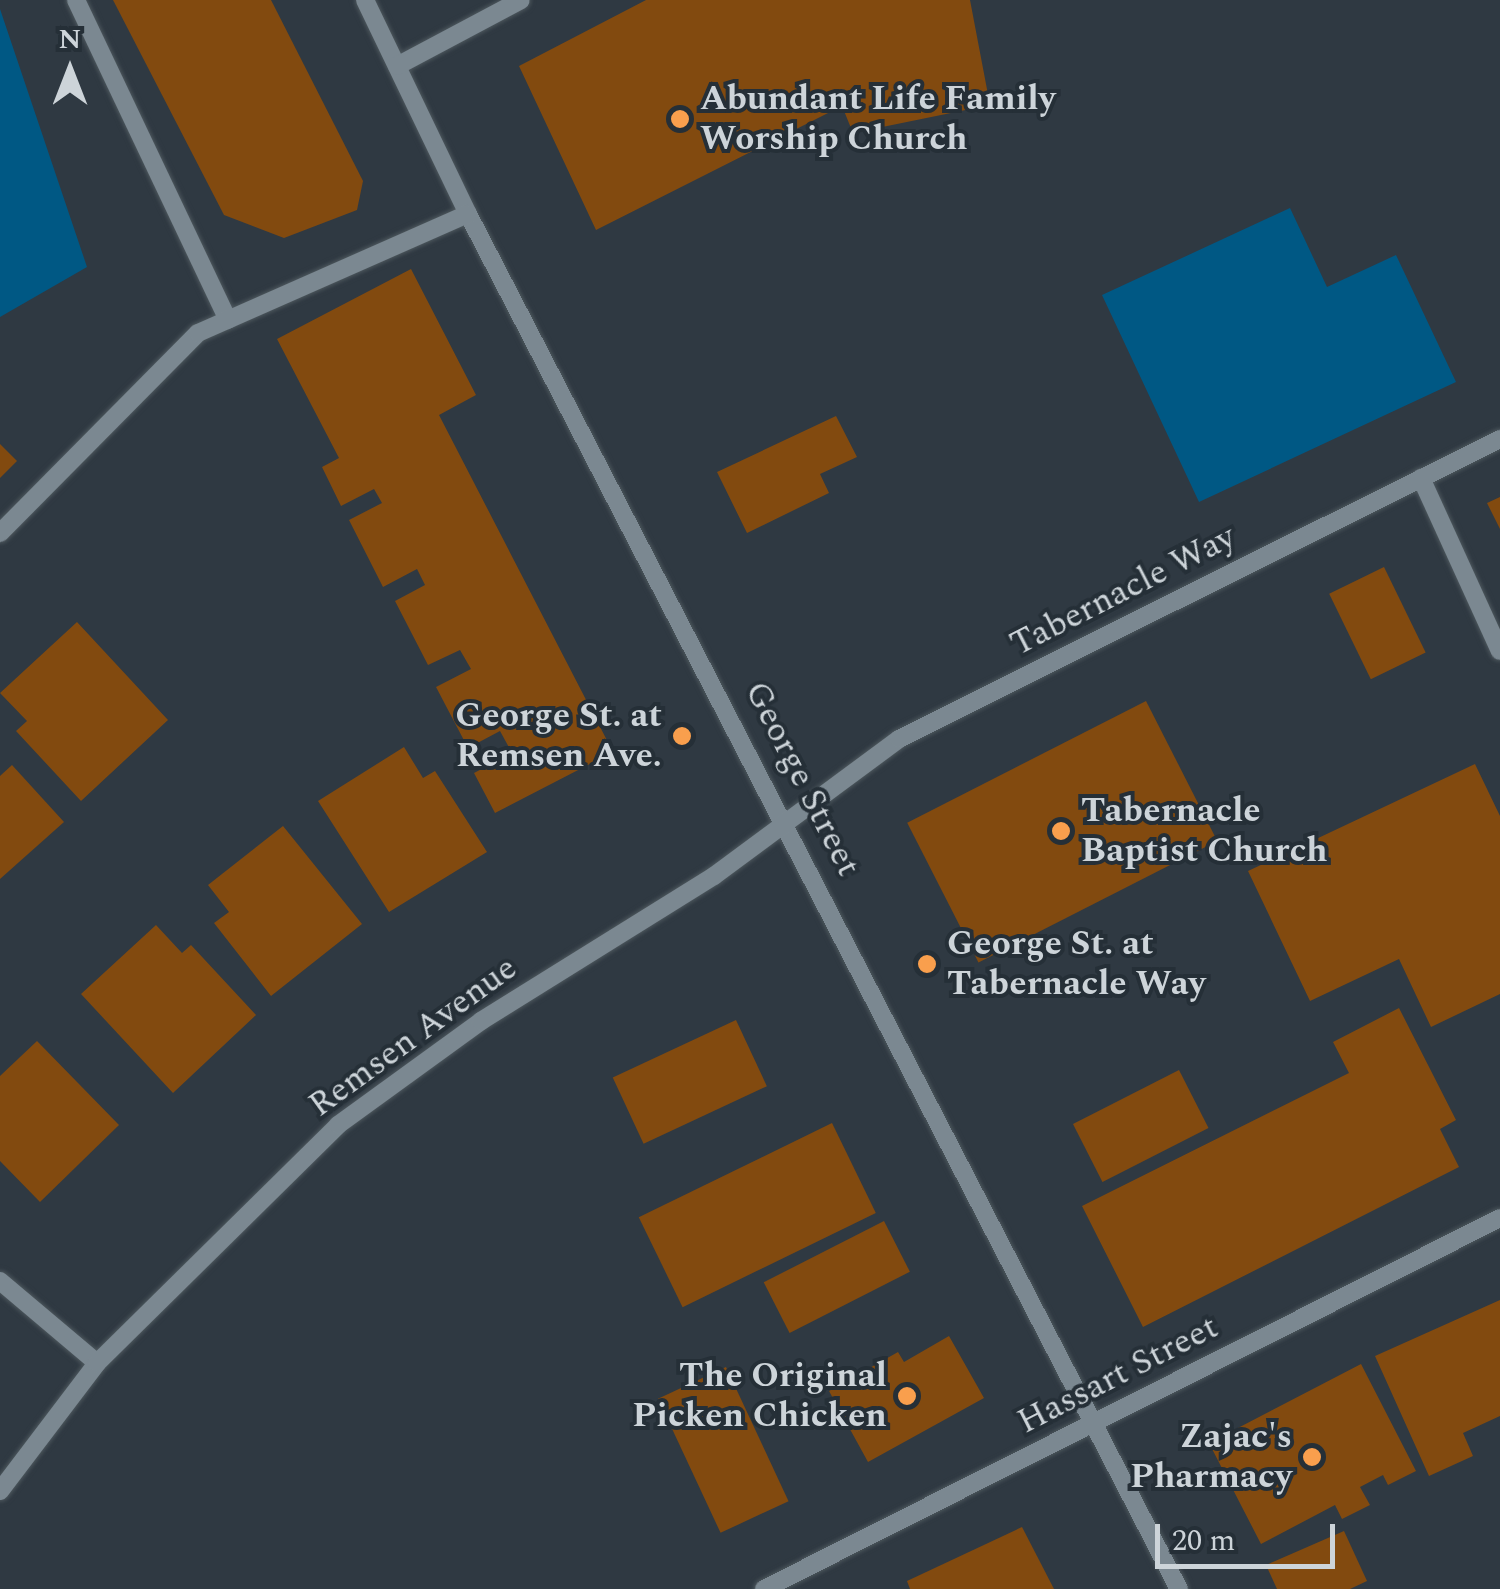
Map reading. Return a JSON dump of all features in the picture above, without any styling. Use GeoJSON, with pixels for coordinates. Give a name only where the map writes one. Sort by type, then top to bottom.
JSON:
{"type":"FeatureCollection","features":[{"type":"Feature","properties":{"kind":"street"},"geometry":{"type":"LineString","coordinates":[[76,0],[228,320]]}},
{"type":"Feature","properties":{"kind":"street","name":"George Street"},"geometry":{"type":"LineString","coordinates":[[365,0],[468,214],[787,820],[1179,1589]]}},
{"type":"Feature","properties":{"kind":"street"},"geometry":{"type":"LineString","coordinates":[[397,66],[522,0]]}},
{"type":"Feature","properties":{"kind":"street"},"geometry":{"type":"LineString","coordinates":[[0,533],[198,333],[468,214]]}},
{"type":"Feature","properties":{"kind":"street","name":"Tabernacle Way"},"geometry":{"type":"LineString","coordinates":[[787,820],[898,739],[1500,438]]}},
{"type":"Feature","properties":{"kind":"street"},"geometry":{"type":"LineString","coordinates":[[1421,478],[1500,651]]}},
{"type":"Feature","properties":{"kind":"street","name":"Remsen Avenue"},"geometry":{"type":"LineString","coordinates":[[0,1491],[98,1363],[338,1126],[481,1021],[714,876],[787,820]]}},
{"type":"Feature","properties":{"kind":"street","name":"Hassart Street"},"geometry":{"type":"LineString","coordinates":[[764,1589],[1500,1218]]}},
{"type":"Feature","properties":{"kind":"street"},"geometry":{"type":"LineString","coordinates":[[0,1281],[98,1363]]}},
{"type":"Feature","properties":{"kind":"shaded area"},"geometry":{"type":"Polygon","coordinates":[[[0,9],[87,267],[0,317],[0,9]]]}},
{"type":"Feature","properties":{"kind":"shaded area"},"geometry":{"type":"Polygon","coordinates":[[[1290,208],[1327,287],[1396,255],[1456,382],[1199,502],[1102,295],[1290,208]]]}},
{"type":"Feature","properties":{"kind":"building"},"geometry":{"type":"Polygon","coordinates":[[[113,0],[271,0],[363,181],[357,210],[284,238],[224,215],[113,0]]]}},
{"type":"Feature","properties":{"kind":"building","name":"Abundant Life Family Worship Church"},"geometry":{"type":"Polygon","coordinates":[[[646,0],[970,0],[990,105],[853,133],[842,106],[596,230],[519,66],[646,0]]]}},
{"type":"Feature","properties":{"kind":"building"},"geometry":{"type":"Polygon","coordinates":[[[411,269],[476,395],[439,415],[613,752],[495,813],[474,773],[512,753],[500,731],[468,748],[436,687],[471,669],[460,650],[428,665],[395,601],[425,585],[417,569],[383,587],[349,520],[382,503],[374,489],[341,506],[322,467],[339,458],[277,339],[411,269]]]}},
{"type":"Feature","properties":{"kind":"building"},"geometry":{"type":"Polygon","coordinates":[[[836,416],[857,457],[820,474],[829,493],[747,533],[717,472],[836,416]]]}},
{"type":"Feature","properties":{"kind":"building"},"geometry":{"type":"Polygon","coordinates":[[[0,444],[17,461],[0,478],[0,444]]]}},
{"type":"Feature","properties":{"kind":"building"},"geometry":{"type":"Polygon","coordinates":[[[1500,497],[1500,529],[1487,503],[1500,497]]]}},
{"type":"Feature","properties":{"kind":"building"},"geometry":{"type":"Polygon","coordinates":[[[1384,567],[1426,652],[1371,679],[1329,594],[1384,567]]]}},
{"type":"Feature","properties":{"kind":"building"},"geometry":{"type":"Polygon","coordinates":[[[77,622],[168,720],[81,801],[16,731],[27,721],[0,693],[77,622]]]}},
{"type":"Feature","properties":{"kind":"building","name":"Tabernacle Baptist Church"},"geometry":{"type":"Polygon","coordinates":[[[1146,701],[1217,841],[978,963],[907,823],[1146,701]]]}},
{"type":"Feature","properties":{"kind":"building"},"geometry":{"type":"Polygon","coordinates":[[[404,747],[423,778],[435,771],[487,852],[389,912],[318,801],[404,747]]]}},
{"type":"Feature","properties":{"kind":"building"},"geometry":{"type":"Polygon","coordinates":[[[1475,764],[1500,816],[1500,994],[1431,1027],[1399,959],[1310,1001],[1248,871],[1475,764]]]}},
{"type":"Feature","properties":{"kind":"building"},"geometry":{"type":"Polygon","coordinates":[[[12,765],[64,822],[0,879],[0,776],[12,765]]]}},
{"type":"Feature","properties":{"kind":"building"},"geometry":{"type":"Polygon","coordinates":[[[283,826],[362,924],[271,996],[214,923],[229,912],[208,885],[283,826]]]}},
{"type":"Feature","properties":{"kind":"building"},"geometry":{"type":"Polygon","coordinates":[[[156,925],[182,953],[191,945],[256,1015],[173,1093],[81,994],[156,925]]]}},
{"type":"Feature","properties":{"kind":"building"},"geometry":{"type":"Polygon","coordinates":[[[1399,1008],[1456,1120],[1440,1129],[1459,1167],[1143,1327],[1082,1206],[1349,1073],[1333,1042],[1399,1008]]]}},
{"type":"Feature","properties":{"kind":"building"},"geometry":{"type":"Polygon","coordinates":[[[736,1020],[767,1086],[644,1144],[613,1077],[736,1020]]]}},
{"type":"Feature","properties":{"kind":"building"},"geometry":{"type":"Polygon","coordinates":[[[37,1041],[119,1125],[40,1202],[0,1161],[0,1076],[37,1041]]]}},
{"type":"Feature","properties":{"kind":"building"},"geometry":{"type":"Polygon","coordinates":[[[1179,1070],[1209,1128],[1102,1182],[1073,1124],[1179,1070]]]}},
{"type":"Feature","properties":{"kind":"building"},"geometry":{"type":"Polygon","coordinates":[[[832,1123],[876,1213],[683,1307],[639,1217],[832,1123]]]}},
{"type":"Feature","properties":{"kind":"building"},"geometry":{"type":"Polygon","coordinates":[[[884,1221],[910,1272],[790,1333],[764,1282],[884,1221]]]}},
{"type":"Feature","properties":{"kind":"building"},"geometry":{"type":"Polygon","coordinates":[[[1500,1300],[1500,1416],[1463,1433],[1473,1456],[1429,1476],[1375,1356],[1500,1300]]]}},
{"type":"Feature","properties":{"kind":"building"},"geometry":{"type":"Polygon","coordinates":[[[949,1336],[984,1398],[868,1462],[829,1391],[898,1352],[904,1362],[949,1336]]]}},
{"type":"Feature","properties":{"kind":"building","name":"Zajac's Pharmacy"},"geometry":{"type":"Polygon","coordinates":[[[1361,1364],[1416,1471],[1388,1485],[1383,1475],[1360,1487],[1370,1505],[1342,1519],[1335,1505],[1261,1544],[1209,1443],[1361,1364]]]}},
{"type":"Feature","properties":{"kind":"building"},"geometry":{"type":"Polygon","coordinates":[[[726,1367],[789,1501],[721,1533],[658,1399],[726,1367]]]}},
{"type":"Feature","properties":{"kind":"building"},"geometry":{"type":"Polygon","coordinates":[[[1022,1527],[1054,1589],[910,1589],[907,1581],[1022,1527]]]}},
{"type":"Feature","properties":{"kind":"building"},"geometry":{"type":"Polygon","coordinates":[[[1344,1531],[1367,1581],[1350,1589],[1277,1589],[1266,1565],[1344,1531]]]}},
{"type":"Feature","properties":{"kind":"place","name":"Abundant Life Family Worship Church"},"geometry":{"type":"Point","coordinates":[680,119]}},
{"type":"Feature","properties":{"kind":"place","name":"George St. at Remsen Ave."},"geometry":{"type":"Point","coordinates":[682,736]}},
{"type":"Feature","properties":{"kind":"place","name":"Tabernacle Baptist Church"},"geometry":{"type":"Point","coordinates":[1061,831]}},
{"type":"Feature","properties":{"kind":"place","name":"George St. at Tabernacle Way"},"geometry":{"type":"Point","coordinates":[927,964]}},
{"type":"Feature","properties":{"kind":"place","name":"The Original Picken Chicken"},"geometry":{"type":"Point","coordinates":[907,1396]}},
{"type":"Feature","properties":{"kind":"place","name":"Zajac's Pharmacy"},"geometry":{"type":"Point","coordinates":[1312,1457]}}]}
